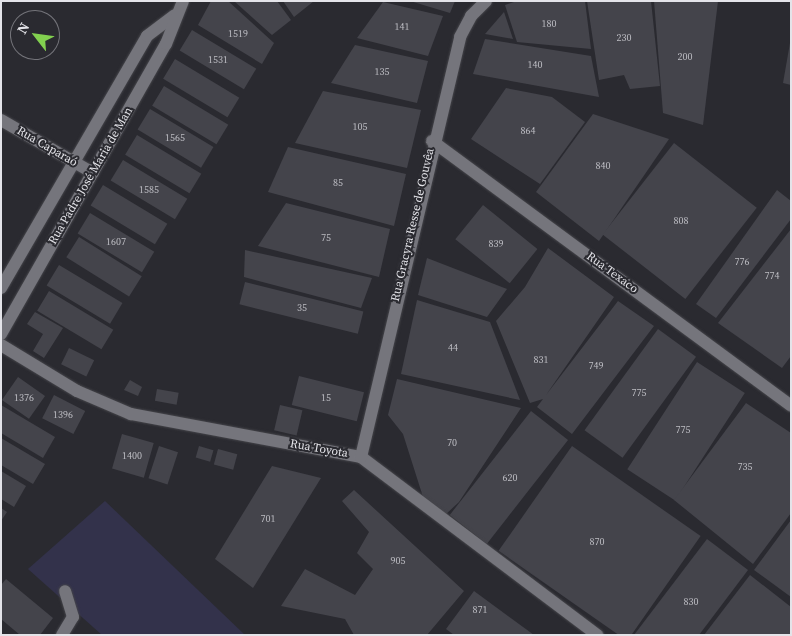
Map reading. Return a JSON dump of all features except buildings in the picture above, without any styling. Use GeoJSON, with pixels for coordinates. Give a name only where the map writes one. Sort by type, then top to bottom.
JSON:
{"type":"FeatureCollection","features":[{"type":"Feature","properties":{"kind":"street","name":"Rua Padre José Maria de Man"},"geometry":{"type":"LineString","coordinates":[[1,334],[166,44],[174,16],[183,1]]}},
{"type":"Feature","properties":{"kind":"street","name":"Rua Gracyra Resse de Gouvêa"},"geometry":{"type":"LineString","coordinates":[[361,457],[432,141],[460,37],[471,16],[486,1]]}},
{"type":"Feature","properties":{"kind":"street","name":"Rua Padre José Maria de Man"},"geometry":{"type":"LineString","coordinates":[[1,288],[147,36],[174,16]]}},
{"type":"Feature","properties":{"kind":"street","name":"Rua Caparaó"},"geometry":{"type":"LineString","coordinates":[[1,120],[93,173]]}},
{"type":"Feature","properties":{"kind":"street","name":"Rua Texaco"},"geometry":{"type":"LineString","coordinates":[[432,141],[791,406]]}},
{"type":"Feature","properties":{"kind":"street","name":"Rua Toyota"},"geometry":{"type":"LineString","coordinates":[[1,345],[77,391],[131,414],[361,457],[594,634]]}},
{"type":"Feature","properties":{"kind":"street"},"geometry":{"type":"LineString","coordinates":[[62,635],[73,617],[65,591]]}},
{"type":"Feature","properties":{"kind":"shaded area"},"geometry":{"type":"Polygon","coordinates":[[[105,501],[245,635],[102,635],[28,569],[105,501]]]}}]}
